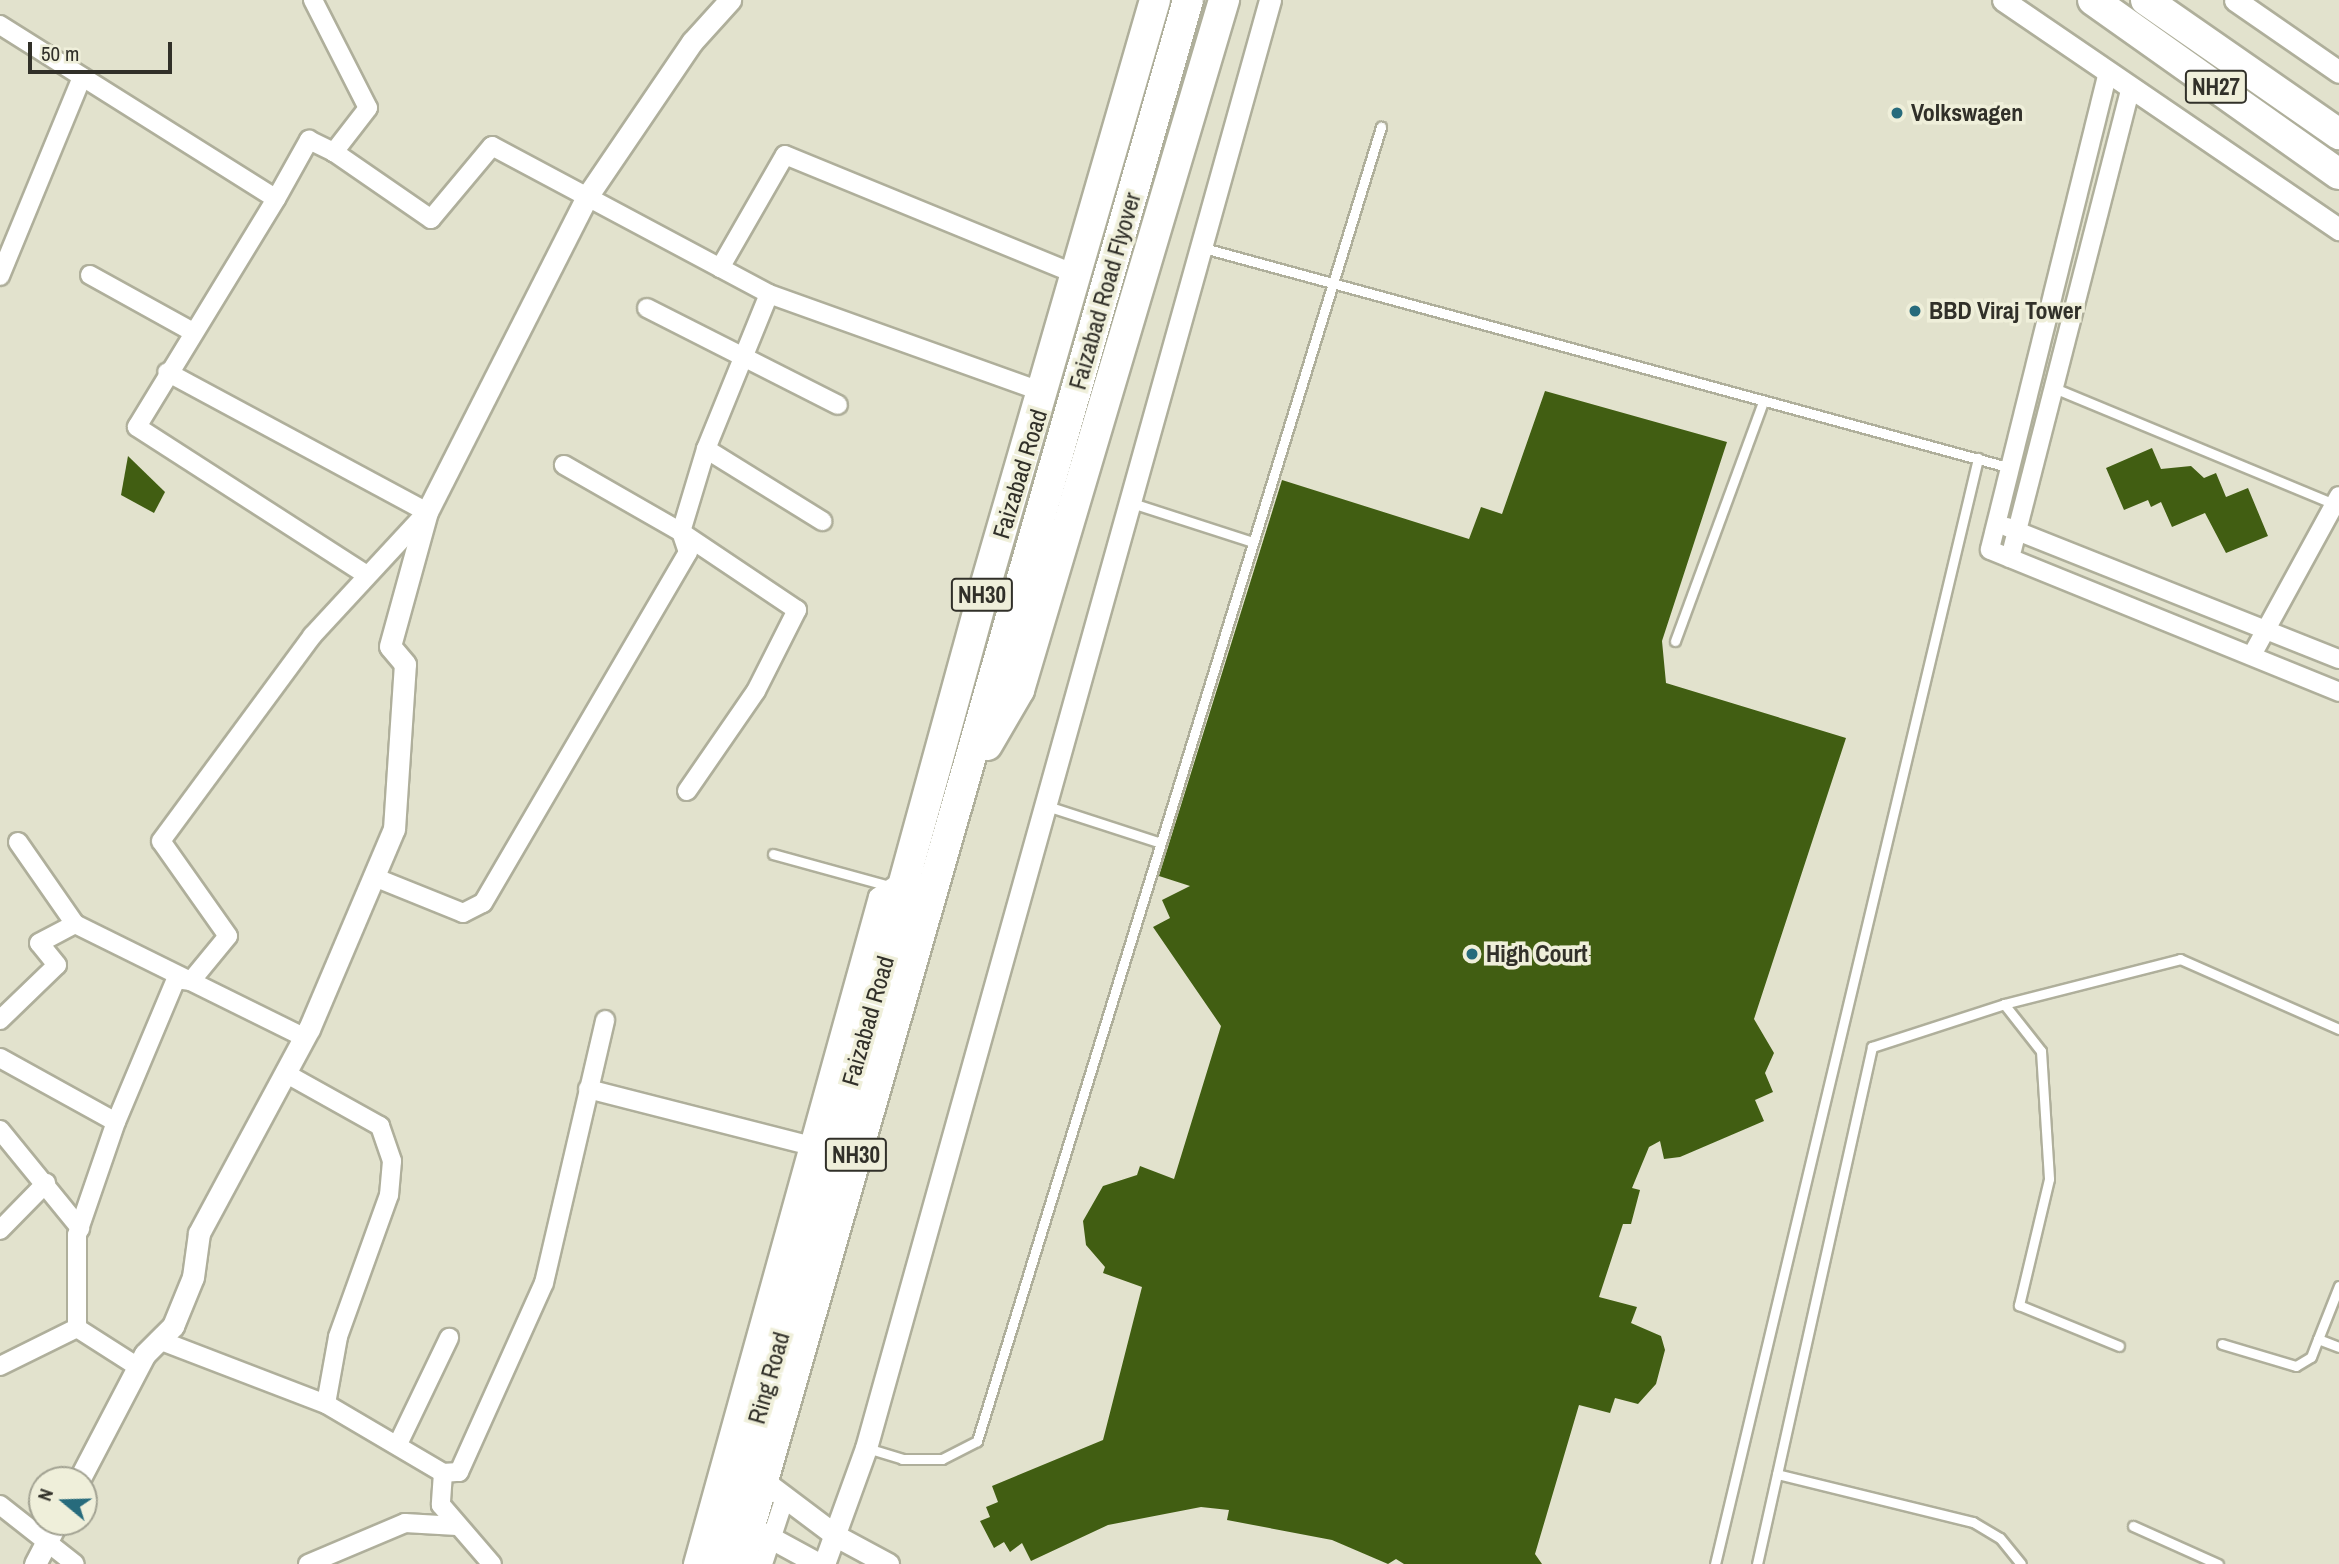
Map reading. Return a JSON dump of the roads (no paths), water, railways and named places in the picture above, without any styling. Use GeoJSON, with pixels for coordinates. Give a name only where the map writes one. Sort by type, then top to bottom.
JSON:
{"type":"FeatureCollection","features":[{"type":"Feature","properties":{"kind":"highway","name":"Faizabad Road"},"geometry":{"type":"LineString","coordinates":[[821,1193],[820,1149],[1045,393],[1155,0]]}},
{"type":"Feature","properties":{"kind":"highway","name":"Faizabad Road Flyover"},"geometry":{"type":"LineString","coordinates":[[964,785],[1188,0]]}},
{"type":"Feature","properties":{"kind":"highway","name":"NH30"},"geometry":{"type":"LineString","coordinates":[[964,785],[1018,690],[1224,0]]}},
{"type":"Feature","properties":{"kind":"highway","name":"NH27"},"geometry":{"type":"LineString","coordinates":[[2093,0],[2339,174]]}},
{"type":"Feature","properties":{"kind":"highway","name":"NH27"},"geometry":{"type":"LineString","coordinates":[[2146,0],[2339,134]]}},
{"type":"Feature","properties":{"kind":"highway","name":"Faizabad Road"},"geometry":{"type":"LineString","coordinates":[[739,1564],[760,1532],[773,1488],[964,785]]}},
{"type":"Feature","properties":{"kind":"highway","name":"Ring Road"},"geometry":{"type":"LineString","coordinates":[[717,1564],[821,1193]]}},
{"type":"Feature","properties":{"kind":"street"},"geometry":{"type":"LineString","coordinates":[[313,0],[368,108],[334,152]]}},
{"type":"Feature","properties":{"kind":"street"},"geometry":{"type":"LineString","coordinates":[[86,1466],[138,1367],[173,1326],[193,1277],[198,1233],[304,1037],[394,829],[405,664],[390,646],[427,512],[586,198],[692,42],[730,0]]}},
{"type":"Feature","properties":{"kind":"street"},"geometry":{"type":"LineString","coordinates":[[824,1564],[838,1537],[866,1448],[1132,503],[1198,247],[1270,0]]}},
{"type":"Feature","properties":{"kind":"street"},"geometry":{"type":"LineString","coordinates":[[2003,0],[2339,229]]}},
{"type":"Feature","properties":{"kind":"street"},"geometry":{"type":"LineString","coordinates":[[2235,0],[2339,72]]}},
{"type":"Feature","properties":{"kind":"street"},"geometry":{"type":"LineString","coordinates":[[0,25],[276,199]]}},
{"type":"Feature","properties":{"kind":"street"},"geometry":{"type":"LineString","coordinates":[[2108,72],[2014,469],[1990,550],[2252,654],[2339,692]]}},
{"type":"Feature","properties":{"kind":"street"},"geometry":{"type":"LineString","coordinates":[[0,276],[82,77]]}},
{"type":"Feature","properties":{"kind":"street"},"geometry":{"type":"LineString","coordinates":[[2010,558],[2131,88]]}},
{"type":"Feature","properties":{"kind":"street"},"geometry":{"type":"LineString","coordinates":[[365,574],[137,427],[167,372],[276,199],[309,140],[334,152],[431,219],[492,146],[769,294],[1045,393]]}},
{"type":"Feature","properties":{"kind":"street"},"geometry":{"type":"LineString","coordinates":[[720,268],[785,155],[1078,275]]}},
{"type":"Feature","properties":{"kind":"street"},"geometry":{"type":"LineString","coordinates":[[90,275],[193,332]]}},
{"type":"Feature","properties":{"kind":"street"},"geometry":{"type":"LineString","coordinates":[[374,877],[463,913],[483,903],[688,552],[681,532],[706,449],[745,359],[769,294]]}},
{"type":"Feature","properties":{"kind":"street"},"geometry":{"type":"LineString","coordinates":[[647,309],[838,405]]}},
{"type":"Feature","properties":{"kind":"street"},"geometry":{"type":"LineString","coordinates":[[167,372],[427,512]]}},
{"type":"Feature","properties":{"kind":"street"},"geometry":{"type":"LineString","coordinates":[[706,449],[822,521]]}},
{"type":"Feature","properties":{"kind":"street"},"geometry":{"type":"LineString","coordinates":[[564,465],[681,532],[797,610],[756,691],[687,791]]}},
{"type":"Feature","properties":{"kind":"street"},"geometry":{"type":"LineString","coordinates":[[2252,654],[2262,629],[2337,500]]}},
{"type":"Feature","properties":{"kind":"street"},"geometry":{"type":"LineString","coordinates":[[176,978],[191,981],[228,936],[161,841],[365,574],[427,512]]}},
{"type":"Feature","properties":{"kind":"street"},"geometry":{"type":"LineString","coordinates":[[1997,523],[2339,659]]}},
{"type":"Feature","properties":{"kind":"street"},"geometry":{"type":"LineString","coordinates":[[18,842],[75,924],[176,978],[304,1037]]}},
{"type":"Feature","properties":{"kind":"street"},"geometry":{"type":"LineString","coordinates":[[0,1020],[57,965],[39,943],[75,924]]}},
{"type":"Feature","properties":{"kind":"street"},"geometry":{"type":"LineString","coordinates":[[77,1328],[80,1228],[116,1122],[176,978]]}},
{"type":"Feature","properties":{"kind":"street"},"geometry":{"type":"LineString","coordinates":[[159,1340],[326,1404],[398,1444],[443,1473],[459,1472],[544,1283],[605,1020]]}},
{"type":"Feature","properties":{"kind":"street"},"geometry":{"type":"LineString","coordinates":[[0,1058],[116,1122]]}},
{"type":"Feature","properties":{"kind":"street"},"geometry":{"type":"LineString","coordinates":[[285,1073],[380,1126],[392,1161],[389,1195],[338,1336],[326,1404]]}},
{"type":"Feature","properties":{"kind":"street"},"geometry":{"type":"LineString","coordinates":[[588,1089],[820,1149],[693,1564]]}},
{"type":"Feature","properties":{"kind":"street"},"geometry":{"type":"LineString","coordinates":[[0,1130],[80,1228]]}},
{"type":"Feature","properties":{"kind":"street"},"geometry":{"type":"LineString","coordinates":[[0,1230],[46,1184]]}},
{"type":"Feature","properties":{"kind":"street"},"geometry":{"type":"LineString","coordinates":[[77,1328],[138,1367]]}},
{"type":"Feature","properties":{"kind":"street"},"geometry":{"type":"LineString","coordinates":[[0,1366],[77,1328]]}},
{"type":"Feature","properties":{"kind":"street"},"geometry":{"type":"LineString","coordinates":[[398,1444],[449,1338]]}},
{"type":"Feature","properties":{"kind":"street"},"geometry":{"type":"LineString","coordinates":[[443,1473],[441,1505],[492,1564]]}},
{"type":"Feature","properties":{"kind":"street"},"geometry":{"type":"LineString","coordinates":[[773,1488],[838,1537],[888,1564]]}},
{"type":"Feature","properties":{"kind":"street"},"geometry":{"type":"LineString","coordinates":[[0,1505],[40,1555],[75,1564]]}},
{"type":"Feature","properties":{"kind":"street"},"geometry":{"type":"LineString","coordinates":[[308,1564],[405,1523],[457,1526]]}},
{"type":"Feature","properties":{"kind":"street"},"geometry":{"type":"LineString","coordinates":[[760,1532],[764,1564]]}},
{"type":"Feature","properties":{"kind":"street"},"geometry":{"type":"LineString","coordinates":[[760,1532],[819,1564]]}},
{"type":"Feature","properties":{"kind":"street"},"geometry":{"type":"LineString","coordinates":[[40,1555],[50,1536]]}},
{"type":"Feature","properties":{"kind":"lane"},"geometry":{"type":"LineString","coordinates":[[866,1448],[902,1459],[942,1460],[977,1441],[1327,285],[1381,127]]}},
{"type":"Feature","properties":{"kind":"lane"},"geometry":{"type":"LineString","coordinates":[[1198,247],[1327,285],[2014,469]]}},
{"type":"Feature","properties":{"kind":"lane"},"geometry":{"type":"LineString","coordinates":[[2054,388],[2337,500]]}},
{"type":"Feature","properties":{"kind":"lane"},"geometry":{"type":"LineString","coordinates":[[1675,641],[1763,402]]}},
{"type":"Feature","properties":{"kind":"lane"},"geometry":{"type":"LineString","coordinates":[[1715,1564],[1978,458]]}},
{"type":"Feature","properties":{"kind":"lane"},"geometry":{"type":"LineString","coordinates":[[1132,503],[1250,541]]}},
{"type":"Feature","properties":{"kind":"lane"},"geometry":{"type":"LineString","coordinates":[[1047,806],[1158,842]]}},
{"type":"Feature","properties":{"kind":"lane"},"geometry":{"type":"LineString","coordinates":[[774,854],[901,881]]}},
{"type":"Feature","properties":{"kind":"lane"},"geometry":{"type":"LineString","coordinates":[[1757,1564],[1872,1047],[2004,1004],[2180,959],[2339,1029]]}},
{"type":"Feature","properties":{"kind":"lane"},"geometry":{"type":"LineString","coordinates":[[2004,1004],[2041,1051],[2049,1179],[2019,1305],[2119,1346]]}},
{"type":"Feature","properties":{"kind":"lane"},"geometry":{"type":"LineString","coordinates":[[2222,1344],[2296,1366],[2311,1357],[2339,1286]]}},
{"type":"Feature","properties":{"kind":"lane"},"geometry":{"type":"LineString","coordinates":[[2318,1339],[2339,1347]]}},
{"type":"Feature","properties":{"kind":"lane"},"geometry":{"type":"LineString","coordinates":[[1777,1474],[1973,1522],[2000,1538],[2021,1564]]}},
{"type":"Feature","properties":{"kind":"lane"},"geometry":{"type":"LineString","coordinates":[[2133,1525],[2218,1564]]}},
{"type":"Feature","properties":{"kind":"place","name":"Volkswagen"},"geometry":{"type":"Point","coordinates":[1897,113]}},
{"type":"Feature","properties":{"kind":"place","name":"BBD Viraj Tower"},"geometry":{"type":"Point","coordinates":[1915,311]}},
{"type":"Feature","properties":{"kind":"place","name":"High Court"},"geometry":{"type":"Point","coordinates":[1472,954]}}]}
